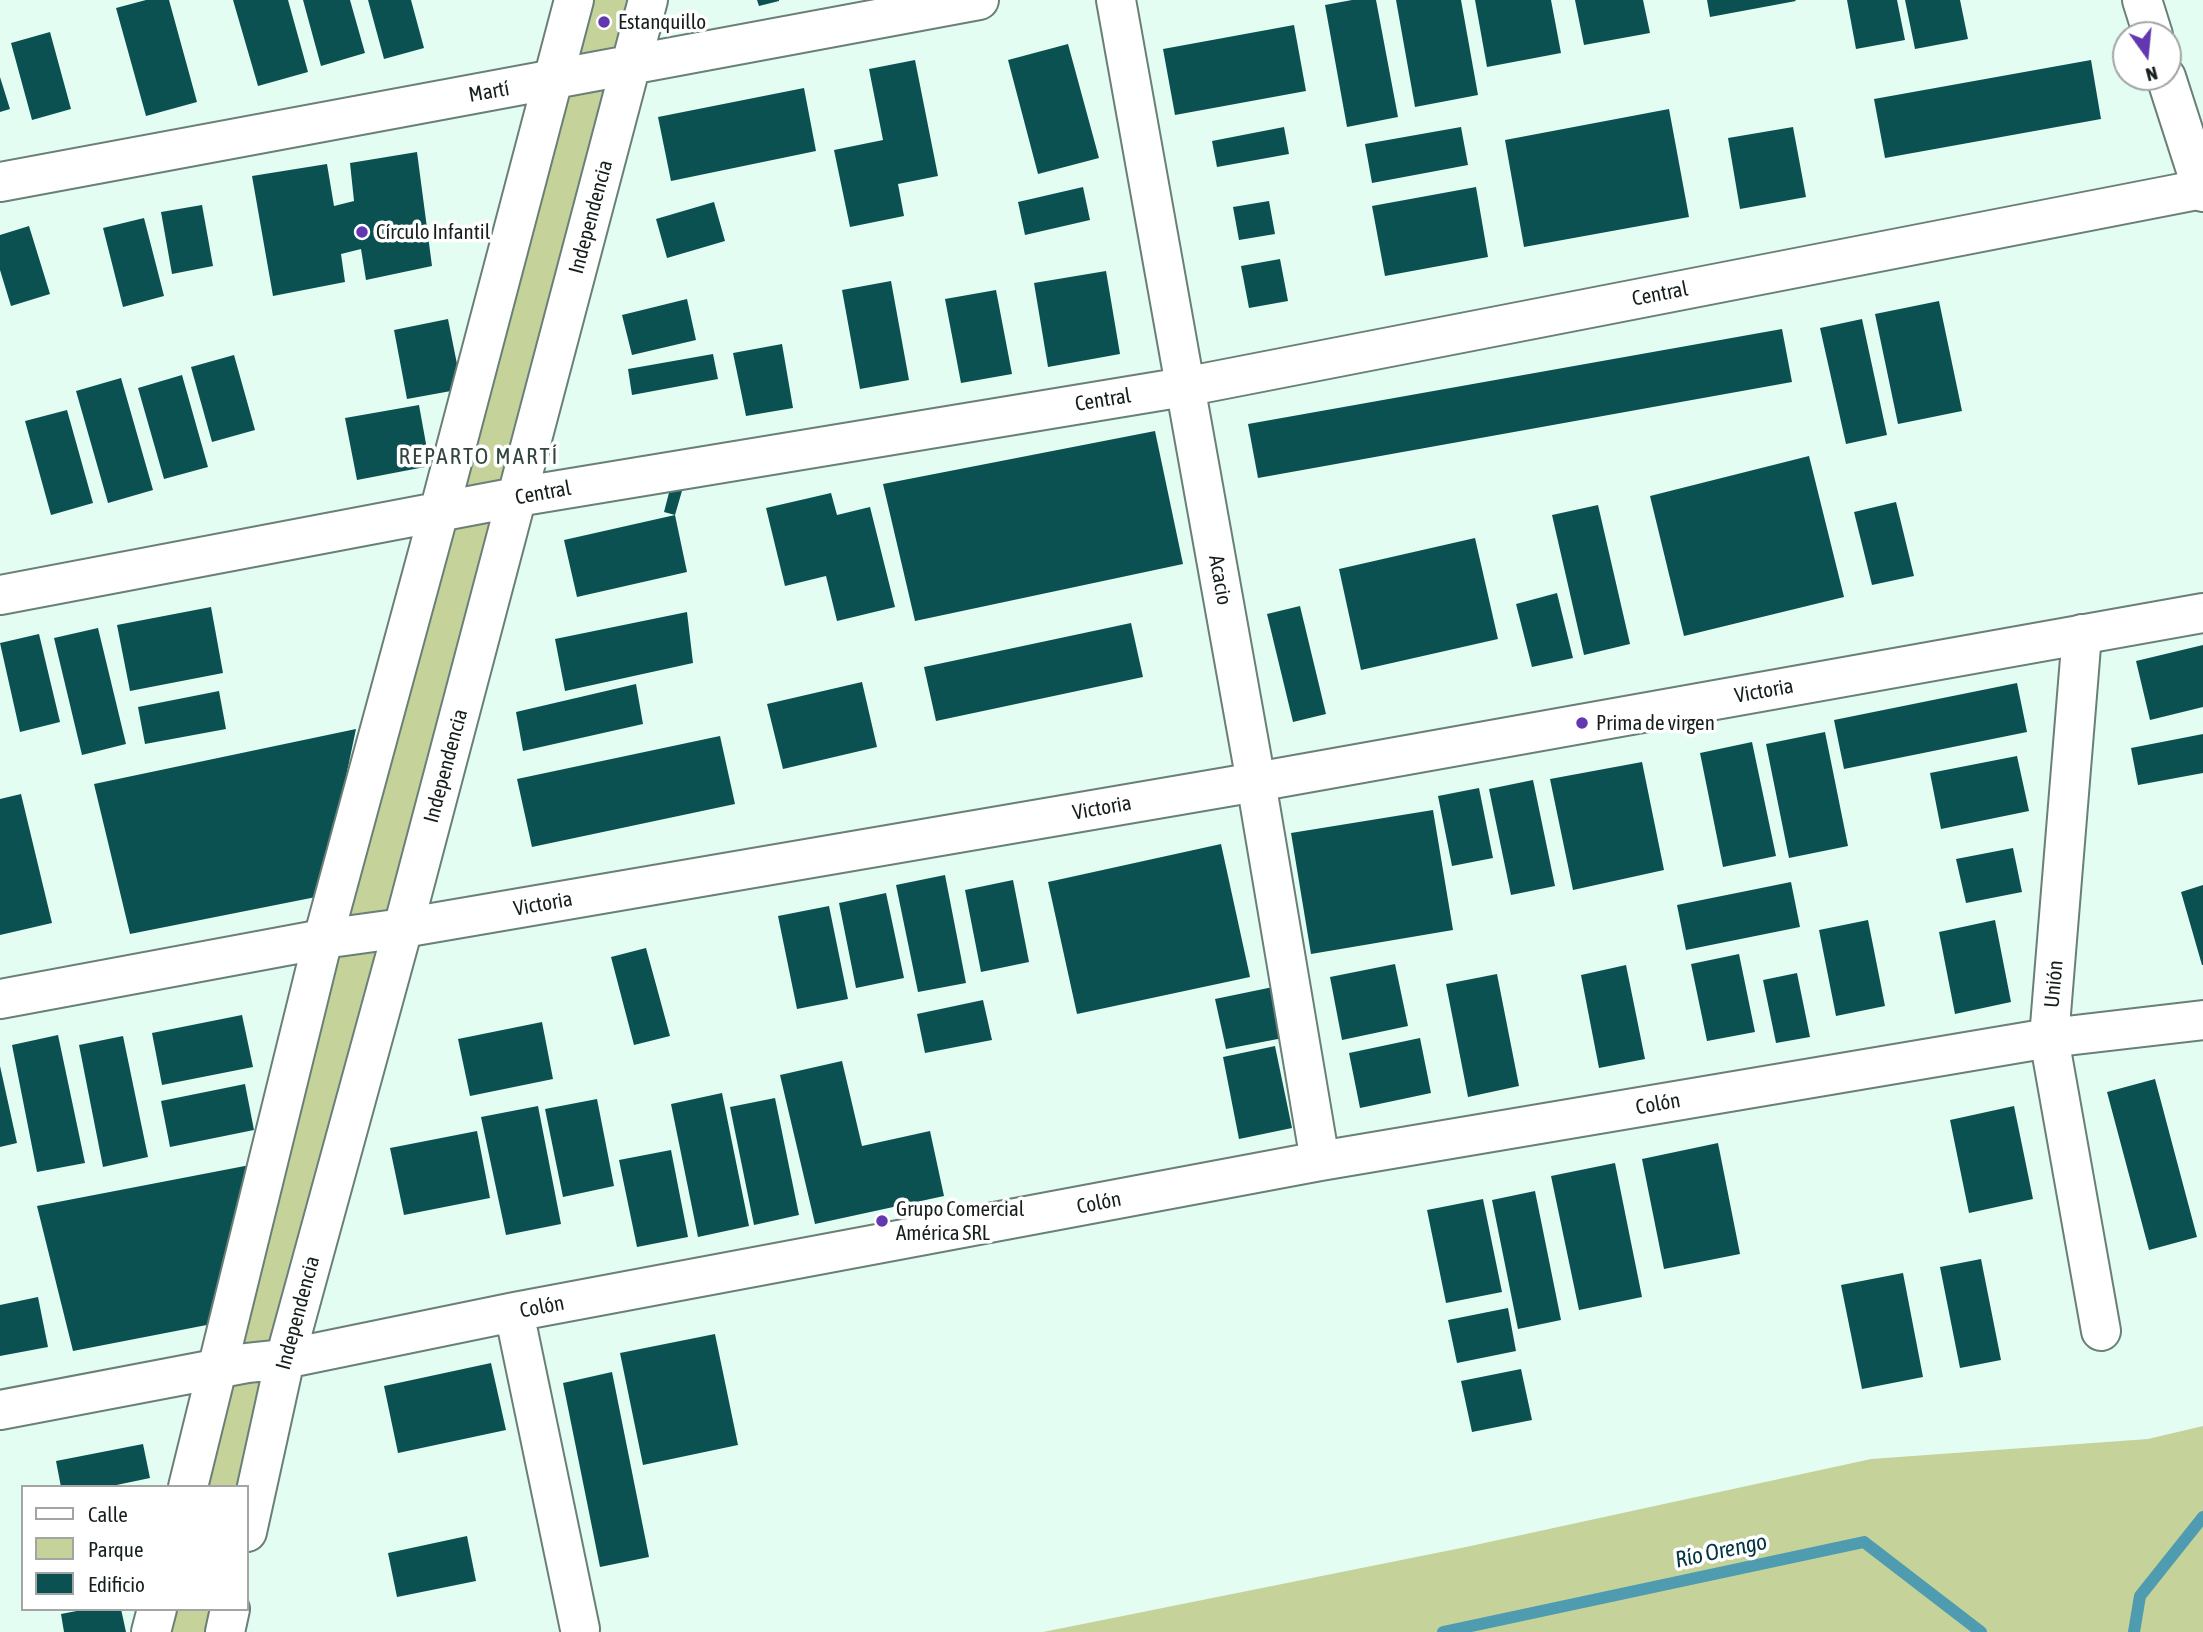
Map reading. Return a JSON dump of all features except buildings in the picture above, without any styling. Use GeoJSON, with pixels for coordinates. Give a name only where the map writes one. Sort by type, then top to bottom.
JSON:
{"type":"FeatureCollection","features":[{"type":"Feature","properties":{"kind":"main road"},"geometry":{"type":"LineString","coordinates":[[189,1485],[323,939],[574,0]]}},
{"type":"Feature","properties":{"kind":"main road","name":"Independencia"},"geometry":{"type":"LineString","coordinates":[[248,1527],[285,1359],[403,928],[648,0]]}},
{"type":"Feature","properties":{"kind":"main road","name":"Martí"},"geometry":{"type":"LineString","coordinates":[[0,181],[979,0]]}},
{"type":"Feature","properties":{"kind":"main road","name":"Acacio"},"geometry":{"type":"LineString","coordinates":[[1116,0],[1256,782],[1320,1161]]}},
{"type":"Feature","properties":{"kind":"main road"},"geometry":{"type":"LineString","coordinates":[[2142,0],[2149,21]]}},
{"type":"Feature","properties":{"kind":"main road"},"geometry":{"type":"LineString","coordinates":[[2171,91],[2203,190]]}},
{"type":"Feature","properties":{"kind":"main road","name":"Central"},"geometry":{"type":"LineString","coordinates":[[0,595],[517,497],[1184,387],[2203,190]]}},
{"type":"Feature","properties":{"kind":"main road","name":"Victoria"},"geometry":{"type":"LineString","coordinates":[[0,999],[323,939],[403,928],[1256,782],[2203,613]]}},
{"type":"Feature","properties":{"kind":"main road","name":"Unión"},"geometry":{"type":"LineString","coordinates":[[2082,634],[2049,1038],[2101,1331]]}},
{"type":"Feature","properties":{"kind":"main road","name":"Colón"},"geometry":{"type":"LineString","coordinates":[[0,1409],[247,1363],[285,1359],[514,1312],[1320,1161],[2049,1038],[2203,1020]]}},
{"type":"Feature","properties":{"kind":"main road"},"geometry":{"type":"LineString","coordinates":[[514,1312],[580,1629]]}},
{"type":"Feature","properties":{"kind":"main road"},"geometry":{"type":"LineString","coordinates":[[151,1632],[156,1611]]}},
{"type":"Feature","properties":{"kind":"main road"},"geometry":{"type":"LineString","coordinates":[[225,1632],[230,1611]]}},
{"type":"Feature","properties":{"kind":"green space"},"geometry":{"type":"Polygon","coordinates":[[[586,0],[637,0],[247,1485],[198,1485],[586,0]]]}},
{"type":"Feature","properties":{"kind":"green space"},"geometry":{"type":"Polygon","coordinates":[[[2203,1426],[2203,1632],[1043,1632],[1466,1547],[1871,1459],[2148,1439],[2203,1426]]]}},
{"type":"Feature","properties":{"kind":"green space"},"geometry":{"type":"Polygon","coordinates":[[[165,1611],[213,1611],[208,1632],[160,1632],[165,1611]]]}},
{"type":"Feature","properties":{"kind":"waterway"},"geometry":{"type":"LineString","coordinates":[[2134,1632],[2140,1596],[2203,1517]]}},
{"type":"Feature","properties":{"kind":"waterway","name":"Río Orengo"},"geometry":{"type":"LineString","coordinates":[[1443,1632],[1864,1542],[1981,1632]]}},
{"type":"Feature","properties":{"kind":"place","name":"Estanquillo"},"geometry":{"type":"Point","coordinates":[604,22]}},
{"type":"Feature","properties":{"kind":"place","name":"Círculo Infantil"},"geometry":{"type":"Point","coordinates":[362,232]}},
{"type":"Feature","properties":{"kind":"place","name":"Prima de virgen"},"geometry":{"type":"Point","coordinates":[1582,723]}},
{"type":"Feature","properties":{"kind":"place","name":"Grupo Comercial América SRL"},"geometry":{"type":"Point","coordinates":[882,1221]}},
{"type":"Feature","properties":{"kind":"district","name":"REPARTO MARTÍ"},"geometry":{"type":"Point","coordinates":[479,457]}}]}
